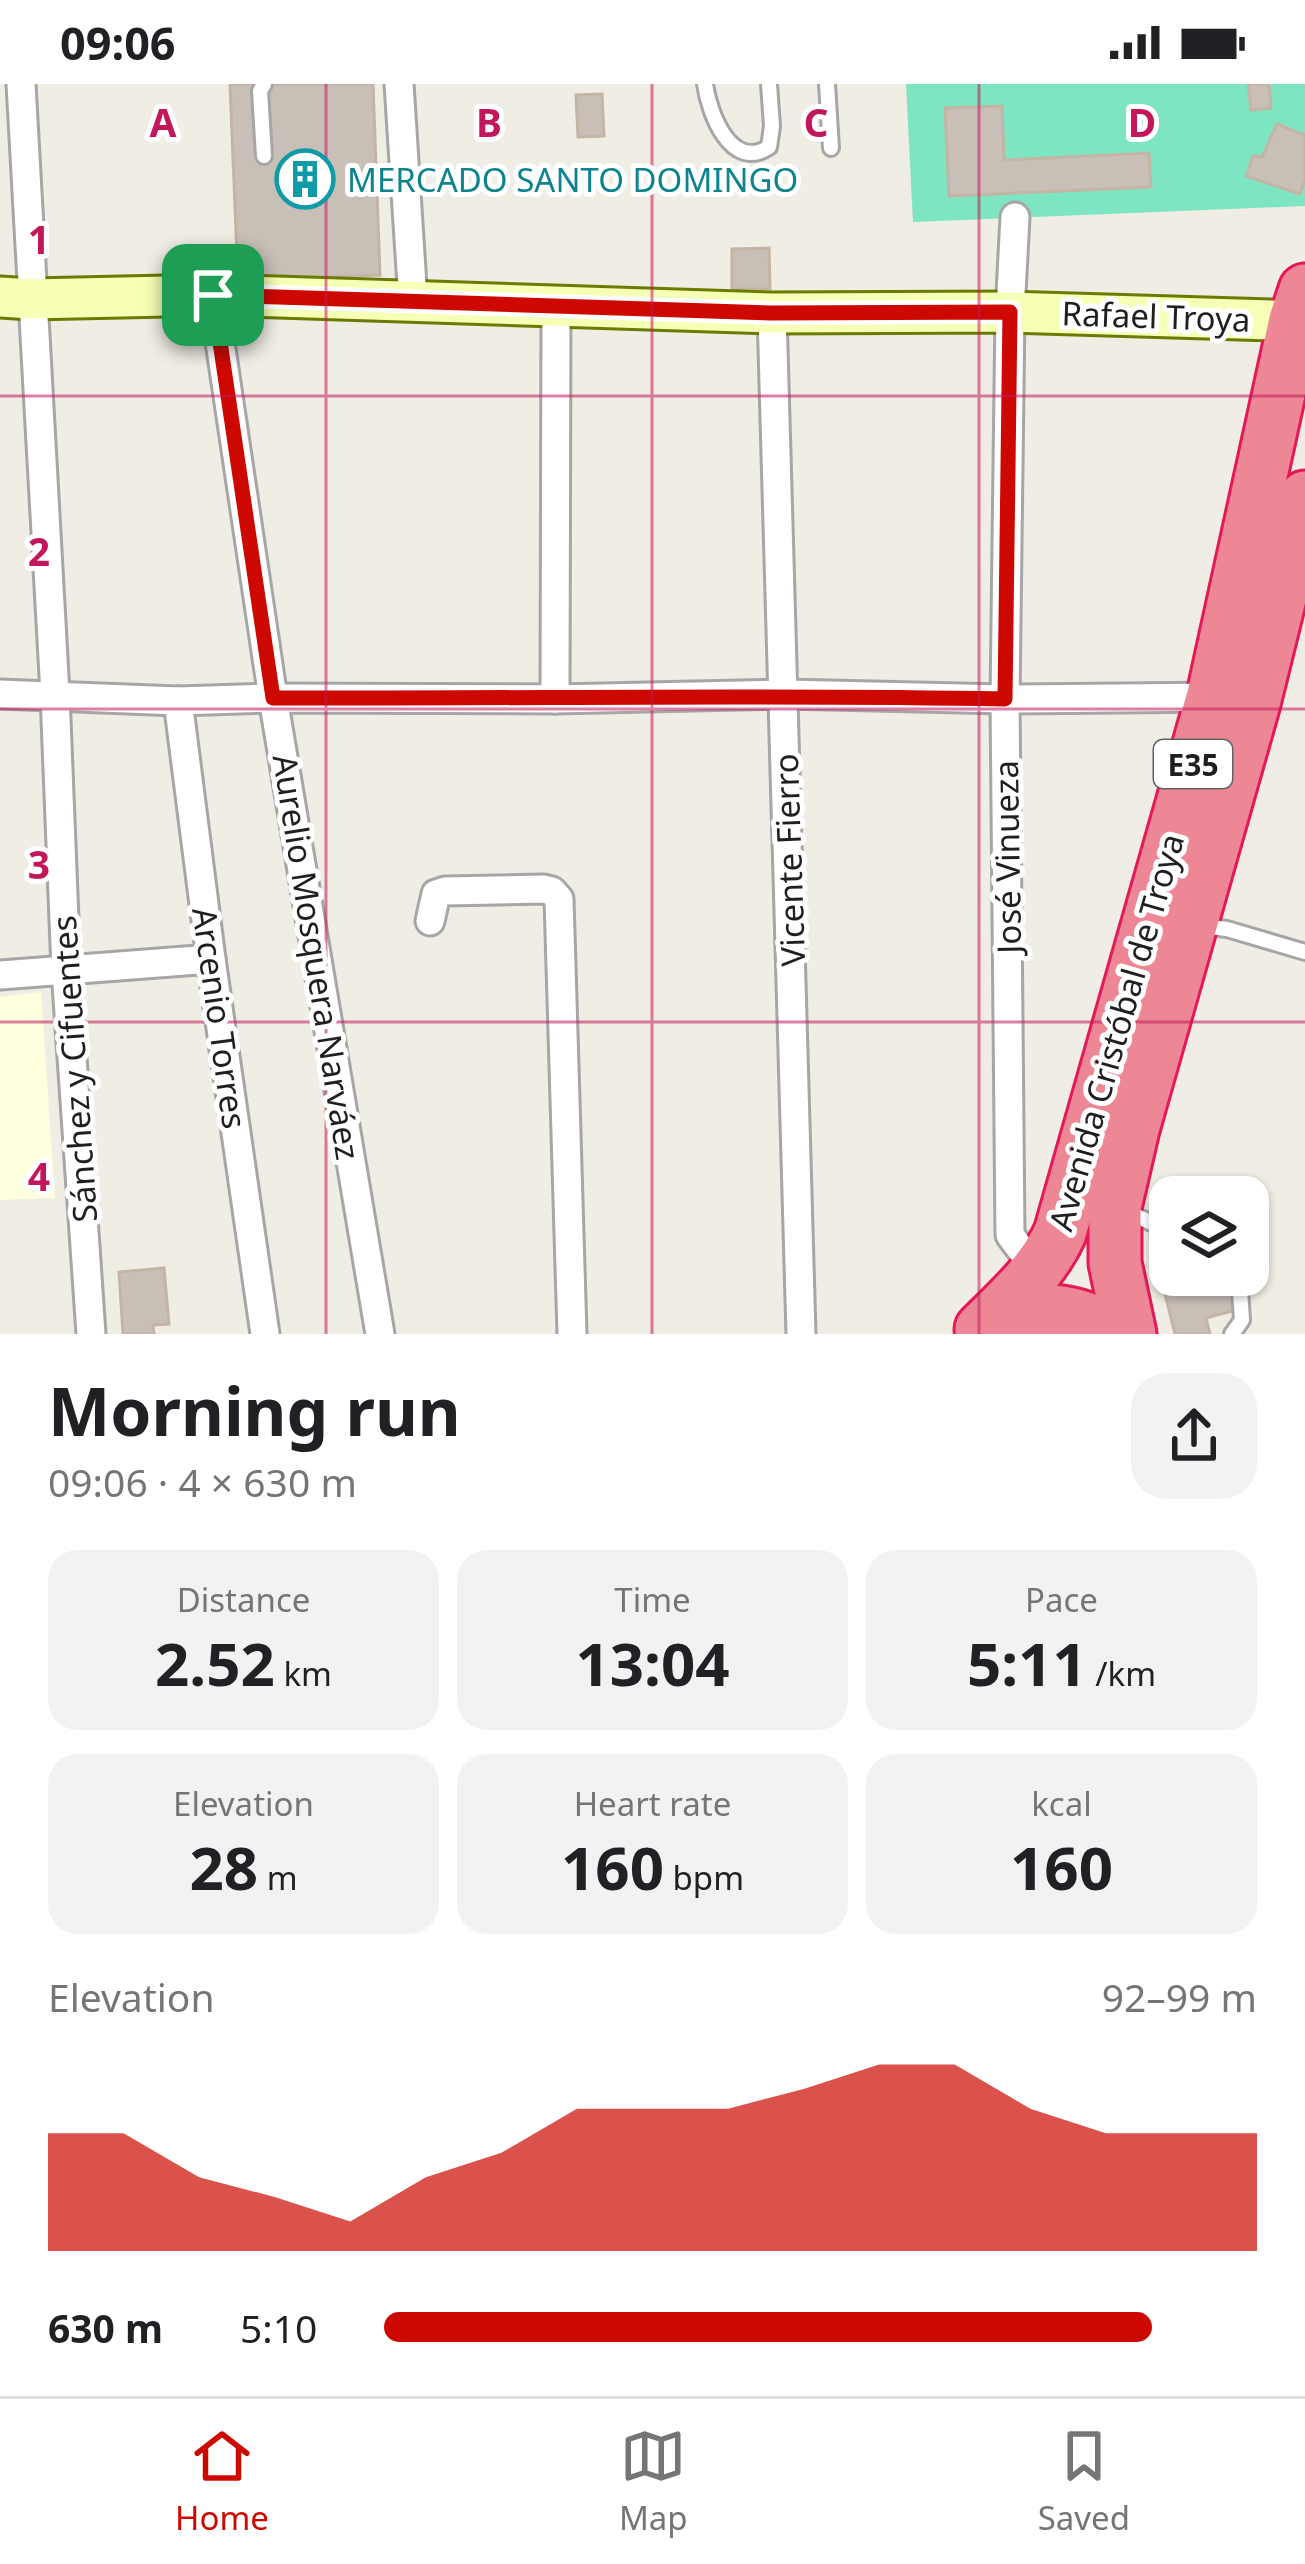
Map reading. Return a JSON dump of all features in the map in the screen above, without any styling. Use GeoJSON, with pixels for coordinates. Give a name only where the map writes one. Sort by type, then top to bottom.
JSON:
{"type":"FeatureCollection","features":[{"type":"Feature","properties":{"kind":"highway","name":"Avenida Cristóbal de Troya"},"geometry":{"type":"LineString","coordinates":[[1130,1334],[1114,1263],[1115,1207],[1191,925],[1302,310]]}},
{"type":"Feature","properties":{"kind":"highway","name":"Avenida Cristóbal de Troya"},"geometry":{"type":"LineString","coordinates":[[978,1332],[1037,1271],[1060,1233],[1233,699],[1294,592],[1305,497]]}},
{"type":"Feature","properties":{"kind":"highway","name":"E35"},"geometry":{"type":"LineString","coordinates":[[978,1332],[1020,1313],[1062,1311],[1102,1325],[1113,1334]]}},
{"type":"Feature","properties":{"kind":"street","name":"Sánchez y Cifuentes"},"geometry":{"type":"LineString","coordinates":[[21,84],[16,298],[56,694],[66,970],[91,1334]]}},
{"type":"Feature","properties":{"kind":"street"},"geometry":{"type":"LineString","coordinates":[[399,84],[412,301]]}},
{"type":"Feature","properties":{"kind":"street","name":"José Vinueza"},"geometry":{"type":"LineString","coordinates":[[1015,218],[1005,699],[1010,1234],[1037,1271]]}},
{"type":"Feature","properties":{"kind":"street","name":"Rafael Troya"},"geometry":{"type":"LineString","coordinates":[[16,298],[213,295],[772,313],[1302,310]]}},
{"type":"Feature","properties":{"kind":"street","name":"Aurelio Mosquera Narváez"},"geometry":{"type":"LineString","coordinates":[[213,295],[273,698],[380,1334]]}},
{"type":"Feature","properties":{"kind":"street"},"geometry":{"type":"LineString","coordinates":[[555,699],[556,305]]}},
{"type":"Feature","properties":{"kind":"street","name":"Vicente Fierro"},"geometry":{"type":"LineString","coordinates":[[772,313],[801,1334]]}},
{"type":"Feature","properties":{"kind":"street"},"geometry":{"type":"LineString","coordinates":[[0,694],[178,700],[785,694],[1233,699]]}},
{"type":"Feature","properties":{"kind":"street","name":"Arcenio Torres"},"geometry":{"type":"LineString","coordinates":[[178,700],[265,1334]]}},
{"type":"Feature","properties":{"kind":"street"},"geometry":{"type":"LineString","coordinates":[[430,921],[436,894],[445,890],[544,889],[559,899],[572,1334]]}},
{"type":"Feature","properties":{"kind":"street"},"geometry":{"type":"LineString","coordinates":[[0,975],[211,959]]}},
{"type":"Feature","properties":{"kind":"lane"},"geometry":{"type":"LineString","coordinates":[[264,84],[260,91],[264,156]]}},
{"type":"Feature","properties":{"kind":"lane"},"geometry":{"type":"LineString","coordinates":[[705,84],[707,104],[722,136],[746,153],[769,147],[769,84]]}},
{"type":"Feature","properties":{"kind":"lane"},"geometry":{"type":"LineString","coordinates":[[827,84],[830,148]]}},
{"type":"Feature","properties":{"kind":"lane"},"geometry":{"type":"LineString","coordinates":[[1191,925],[1227,929],[1305,952]]}},
{"type":"Feature","properties":{"kind":"lane"},"geometry":{"type":"LineString","coordinates":[[1115,1207],[1149,1222]]}},
{"type":"Feature","properties":{"kind":"lane"},"geometry":{"type":"LineString","coordinates":[[1232,1334],[1242,1320],[1240,1296]]}},
{"type":"Feature","properties":{"kind":"shaded area"},"geometry":{"type":"Polygon","coordinates":[[[41,992],[55,1198],[0,1200],[0,997],[41,992]]]}},
{"type":"Feature","properties":{"kind":"green space"},"geometry":{"type":"Polygon","coordinates":[[[906,84],[1305,84],[1305,206],[913,222],[906,84]]]}},
{"type":"Feature","properties":{"kind":"building","name":"MERCADO SANTO DOMINGO"},"geometry":{"type":"Polygon","coordinates":[[[230,84],[373,84],[380,275],[238,281],[230,84]]]}},
{"type":"Feature","properties":{"kind":"building"},"geometry":{"type":"Polygon","coordinates":[[[1248,84],[1269,84],[1271,108],[1251,110],[1248,84]]]}},
{"type":"Feature","properties":{"kind":"building"},"geometry":{"type":"Polygon","coordinates":[[[602,94],[604,136],[578,137],[576,95],[602,94]]]}},
{"type":"Feature","properties":{"kind":"building"},"geometry":{"type":"Polygon","coordinates":[[[1002,106],[1004,160],[1149,153],[1151,187],[949,196],[945,108],[1002,106]]]}},
{"type":"Feature","properties":{"kind":"building"},"geometry":{"type":"Polygon","coordinates":[[[1277,124],[1305,135],[1305,179],[1300,194],[1246,176],[1253,156],[1262,157],[1277,124]]]}},
{"type":"Feature","properties":{"kind":"building"},"geometry":{"type":"Polygon","coordinates":[[[769,248],[770,289],[732,289],[732,249],[769,248]]]}},
{"type":"Feature","properties":{"kind":"building"},"geometry":{"type":"Polygon","coordinates":[[[164,1268],[169,1324],[153,1325],[154,1334],[123,1334],[119,1272],[164,1268]]]}},
{"type":"Feature","properties":{"kind":"building"},"geometry":{"type":"Polygon","coordinates":[[[1166,1296],[1232,1296],[1236,1310],[1206,1318],[1210,1334],[1175,1334],[1166,1296]]]}},
{"type":"Feature","properties":{"kind":"place","name":"MERCADO SANTO DOMINGO"},"geometry":{"type":"Point","coordinates":[305,179]}},
{"type":"Feature","properties":{"kind":"route"},"geometry":{"type":"LineString","coordinates":[[213,295],[772,313],[1010,312],[1005,699],[785,694],[273,698],[213,295]]}}]}
